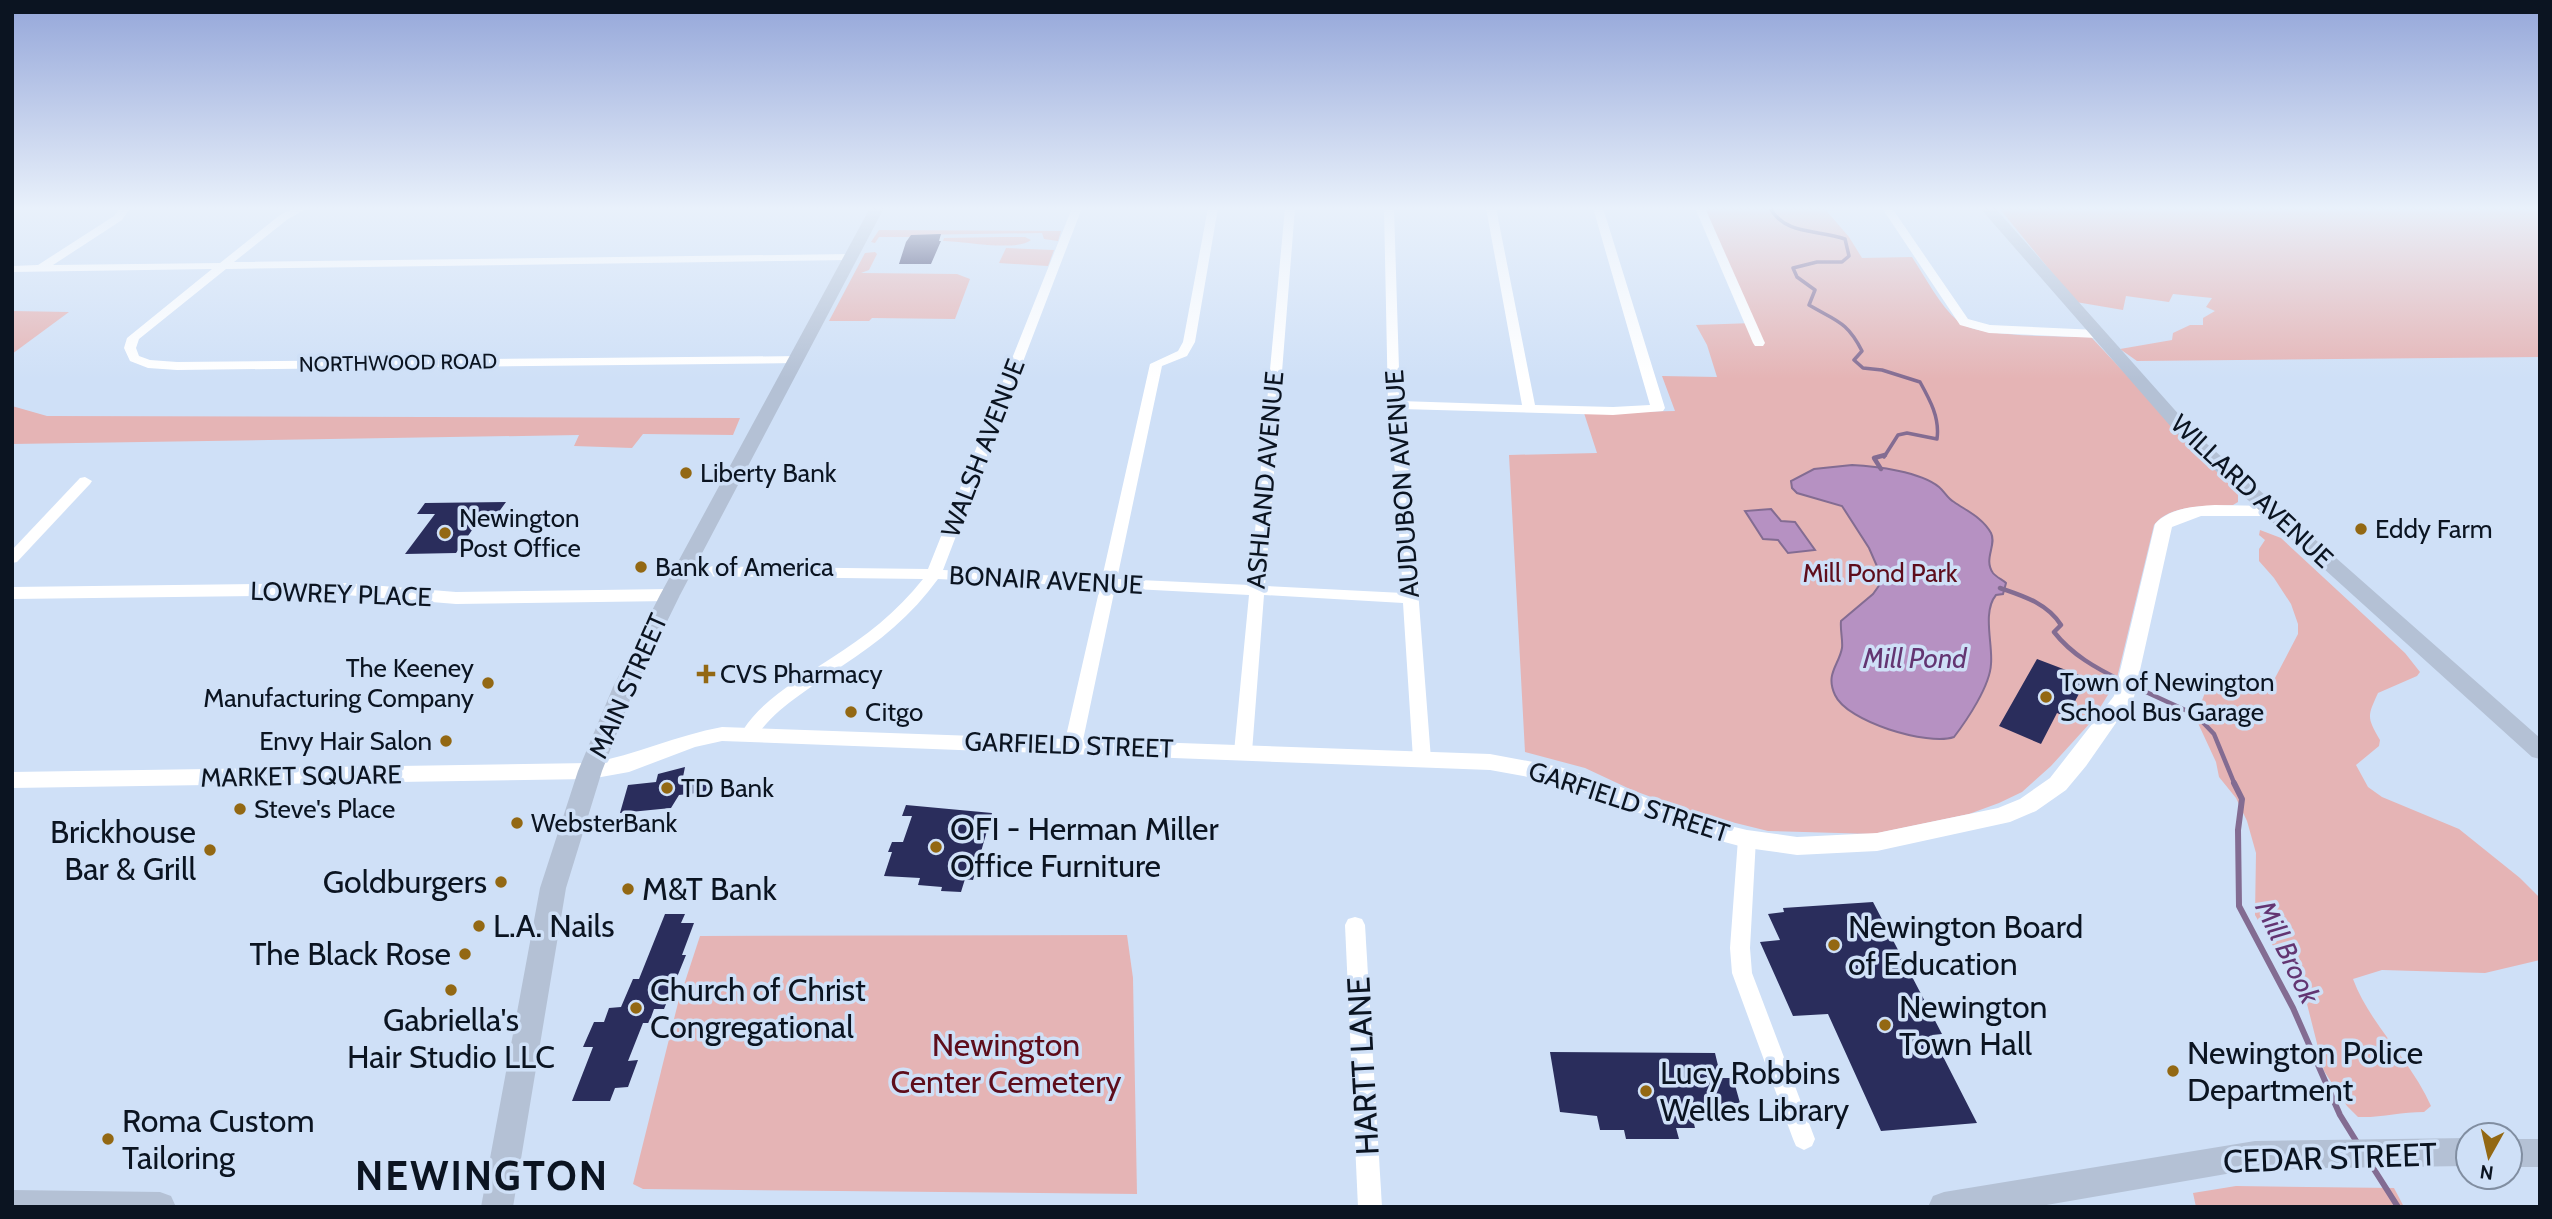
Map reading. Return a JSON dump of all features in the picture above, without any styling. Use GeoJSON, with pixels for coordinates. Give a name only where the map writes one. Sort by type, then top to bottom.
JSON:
{"type":"FeatureCollection","features":[{"type":"Feature","properties":{"kind":"main road","name":"MAIN STREET"},"geometry":{"type":"LineString","coordinates":[[497,1207],[553,888],[590,771],[624,687],[670,595],[846,265]]}},
{"type":"Feature","properties":{"kind":"main road","name":"WILLARD AVENUE"},"geometry":{"type":"LineString","coordinates":[[2037,265],[2176,424],[2540,751]]}},
{"type":"Feature","properties":{"kind":"main road","name":"CEDAR STREET"},"geometry":{"type":"LineString","coordinates":[[1944,1207],[2255,1155],[2454,1153]]}},
{"type":"Feature","properties":{"kind":"main road"},"geometry":{"type":"LineString","coordinates":[[12,1205],[160,1207]]}},
{"type":"Feature","properties":{"kind":"street"},"geometry":{"type":"LineString","coordinates":[[41,268],[46,265]]}},
{"type":"Feature","properties":{"kind":"street"},"geometry":{"type":"LineString","coordinates":[[12,269],[299,265]]}},
{"type":"Feature","properties":{"kind":"street","name":"WALSH AVENUE"},"geometry":{"type":"LineString","coordinates":[[749,734],[772,706],[866,644],[909,606],[934,574],[1055,265]]}},
{"type":"Feature","properties":{"kind":"street"},"geometry":{"type":"LineString","coordinates":[[1073,745],[1156,364],[1183,353],[1189,342],[1203,265]]}},
{"type":"Feature","properties":{"kind":"street","name":"ASHLAND AVENUE"},"geometry":{"type":"LineString","coordinates":[[1243,752],[1285,265]]}},
{"type":"Feature","properties":{"kind":"street","name":"AUDUBON AVENUE"},"geometry":{"type":"LineString","coordinates":[[1390,265],[1394,405],[1402,473],[1422,759]]}},
{"type":"Feature","properties":{"kind":"street"},"geometry":{"type":"LineString","coordinates":[[1502,265],[1529,409]]}},
{"type":"Feature","properties":{"kind":"street"},"geometry":{"type":"LineString","coordinates":[[1394,405],[1642,411],[1658,408],[1615,265]]}},
{"type":"Feature","properties":{"kind":"street"},"geometry":{"type":"LineString","coordinates":[[1725,265],[1759,343]]}},
{"type":"Feature","properties":{"kind":"street"},"geometry":{"type":"LineString","coordinates":[[1925,265],[1961,318],[1972,326],[1989,330],[2097,334]]}},
{"type":"Feature","properties":{"kind":"street","name":"NORTHWOOD ROAD"},"geometry":{"type":"LineString","coordinates":[[221,266],[133,338],[130,348],[134,358],[148,364],[177,366],[798,359]]}},
{"type":"Feature","properties":{"kind":"street"},"geometry":{"type":"LineString","coordinates":[[12,559],[85,481]]}},
{"type":"Feature","properties":{"kind":"street","name":"GARFIELD STREET"},"geometry":{"type":"LineString","coordinates":[[590,771],[629,764],[703,736],[749,734],[1490,762],[1552,773],[1613,793],[1683,823],[1747,839],[1797,846],[1852,844],[1923,833],[2002,816],[2028,805],[2058,783],[2078,761],[2124,697],[2155,553],[2164,524],[2173,518],[2193,513],[2270,511]]}},
{"type":"Feature","properties":{"kind":"street","name":"BONAIR AVENUE"},"geometry":{"type":"LineString","coordinates":[[683,571],[934,574],[1409,598]]}},
{"type":"Feature","properties":{"kind":"street","name":"LOWREY PLACE"},"geometry":{"type":"LineString","coordinates":[[12,593],[346,589],[456,598],[670,595]]}},
{"type":"Feature","properties":{"kind":"street","name":"MARKET SQUARE"},"geometry":{"type":"LineString","coordinates":[[12,780],[590,771]]}},
{"type":"Feature","properties":{"kind":"street"},"geometry":{"type":"LineString","coordinates":[[1747,839],[1740,948],[1742,973],[1804,1139]]}},
{"type":"Feature","properties":{"kind":"street","name":"HARTT LANE"},"geometry":{"type":"LineString","coordinates":[[1355,925],[1370,1207]]}},
{"type":"Feature","properties":{"kind":"green space"},"geometry":{"type":"Polygon","coordinates":[[[859,265],[872,265],[869,270],[861,273],[957,274],[970,279],[955,319],[872,318],[869,321],[829,321],[859,265]]]}},
{"type":"Feature","properties":{"kind":"green space","name":"Mill Pond Park"},"geometry":{"type":"Polygon","coordinates":[[[1728,265],[1917,265],[1945,308],[1968,327],[2001,334],[2091,337],[2238,494],[2238,502],[2233,505],[2180,510],[2161,518],[2154,525],[2116,682],[2091,722],[2051,766],[2022,792],[1969,814],[1873,834],[1768,831],[1695,813],[1632,790],[1585,768],[1525,752],[1509,455],[1597,453],[1584,413],[1675,411],[1662,376],[1717,377],[1707,345],[1696,325],[1753,323],[1728,265]]]}},
{"type":"Feature","properties":{"kind":"green space"},"geometry":{"type":"Polygon","coordinates":[[[2046,265],[2540,265],[2540,357],[2137,361],[2120,349],[2172,340],[2173,333],[2190,325],[2203,325],[2203,318],[2215,311],[2206,307],[2212,298],[2173,294],[2169,302],[2126,296],[2123,310],[2076,302],[2046,265]]]}},
{"type":"Feature","properties":{"kind":"green space"},"geometry":{"type":"Polygon","coordinates":[[[12,311],[69,312],[12,354],[12,311]]]}},
{"type":"Feature","properties":{"kind":"green space"},"geometry":{"type":"Polygon","coordinates":[[[12,406],[47,416],[740,418],[733,435],[643,434],[632,448],[574,446],[579,435],[12,444],[12,406]]]}},
{"type":"Feature","properties":{"kind":"green space"},"geometry":{"type":"Polygon","coordinates":[[[2260,530],[2281,538],[2405,653],[2420,672],[2417,676],[2378,693],[2374,701],[2370,717],[2380,740],[2379,746],[2356,765],[2368,787],[2382,797],[2459,829],[2520,878],[2540,898],[2540,960],[2485,973],[2382,970],[2353,979],[2370,1012],[2423,1089],[2431,1106],[2424,1112],[2358,1117],[2347,1106],[2324,1071],[2307,1004],[2255,915],[2256,853],[2247,821],[2236,798],[2219,777],[2216,762],[2197,721],[2207,687],[2224,684],[2252,685],[2275,678],[2298,634],[2298,624],[2291,604],[2259,561],[2259,549],[2265,540],[2259,535],[2260,530]]]}},
{"type":"Feature","properties":{"kind":"green space","name":"Newington Center Cemetery"},"geometry":{"type":"Polygon","coordinates":[[[1127,935],[1133,978],[1137,1194],[643,1189],[633,1184],[678,1003],[700,936],[1127,935]]]}},
{"type":"Feature","properties":{"kind":"green space"},"geometry":{"type":"Polygon","coordinates":[[[2236,1186],[2394,1188],[2404,1207],[2196,1207],[2193,1193],[2236,1186]]]}},
{"type":"Feature","properties":{"kind":"water","name":"Mill Pond"},"geometry":{"type":"Polygon","coordinates":[[[1852,465],[1921,477],[1939,487],[1979,519],[1991,533],[1990,568],[2006,583],[2003,594],[1996,595],[1990,610],[1990,673],[1971,712],[1954,737],[1942,739],[1908,735],[1871,723],[1842,705],[1832,688],[1832,675],[1842,648],[1841,621],[1873,594],[1883,580],[1869,548],[1842,506],[1797,493],[1792,488],[1791,481],[1814,469],[1852,465]]]}},
{"type":"Feature","properties":{"kind":"water"},"geometry":{"type":"Polygon","coordinates":[[[1771,509],[1781,521],[1795,522],[1815,550],[1788,553],[1778,540],[1763,539],[1745,511],[1771,509]]]}},
{"type":"Feature","properties":{"kind":"building","name":"Newington Post Office"},"geometry":{"type":"Polygon","coordinates":[[[506,502],[498,513],[484,513],[456,553],[405,554],[435,514],[417,514],[425,503],[506,502]]]}},
{"type":"Feature","properties":{"kind":"building","name":"Town of Newington School Bus Garage"},"geometry":{"type":"Polygon","coordinates":[[[2037,659],[2087,678],[2067,717],[2057,713],[2041,744],[1999,726],[2037,659]]]}},
{"type":"Feature","properties":{"kind":"building","name":"TD Bank"},"geometry":{"type":"Polygon","coordinates":[[[685,767],[682,782],[710,779],[707,792],[679,795],[671,808],[620,813],[628,785],[656,782],[658,774],[685,767]]]}},
{"type":"Feature","properties":{"kind":"building","name":"OFI - Herman Miller Office Furniture"},"geometry":{"type":"Polygon","coordinates":[[[906,805],[992,813],[973,880],[965,879],[961,892],[941,891],[942,887],[918,885],[920,878],[884,876],[892,852],[888,852],[892,842],[903,842],[912,816],[902,816],[906,805]]]}},
{"type":"Feature","properties":{"kind":"building","name":"Newington Town Hall"},"geometry":{"type":"Polygon","coordinates":[[[1873,902],[1942,1034],[1932,1035],[1977,1123],[1881,1131],[1828,1014],[1793,1016],[1760,942],[1780,940],[1768,914],[1784,912],[1783,908],[1873,902]]]}},
{"type":"Feature","properties":{"kind":"building","name":"Church of Christ Congregational"},"geometry":{"type":"Polygon","coordinates":[[[665,914],[685,914],[681,923],[694,923],[682,955],[686,955],[664,1009],[654,1009],[649,1023],[643,1023],[628,1061],[638,1060],[628,1087],[615,1088],[610,1101],[572,1101],[593,1047],[583,1047],[594,1022],[604,1022],[609,1008],[621,1007],[633,979],[639,979],[665,914]]]}},
{"type":"Feature","properties":{"kind":"building","name":"Lucy Robbins Welles Library"},"geometry":{"type":"Polygon","coordinates":[[[1550,1052],[1715,1053],[1721,1078],[1733,1078],[1740,1103],[1728,1103],[1731,1113],[1716,1113],[1714,1104],[1689,1103],[1695,1128],[1676,1128],[1679,1139],[1626,1139],[1624,1130],[1600,1130],[1597,1116],[1560,1112],[1550,1052]]]}},
{"type":"Feature","properties":{"kind":"waterway","name":"Mill Brook"},"geometry":{"type":"LineString","coordinates":[[1805,265],[1793,268],[1797,277],[1815,290],[1809,305],[1840,323],[1851,333],[1862,351],[1854,360],[1863,368],[1882,370],[1920,382],[1931,402],[1936,416],[1937,439],[1907,433],[1898,435],[1884,457]]}},
{"type":"Feature","properties":{"kind":"waterway","name":"Mill Brook"},"geometry":{"type":"LineString","coordinates":[[1881,469],[1874,458],[1885,455]]}},
{"type":"Feature","properties":{"kind":"waterway","name":"Mill Brook"},"geometry":{"type":"LineString","coordinates":[[2000,588],[2034,601],[2049,611],[2061,625],[2054,632],[2069,648],[2122,681]]}},
{"type":"Feature","properties":{"kind":"waterway","name":"Mill Brook"},"geometry":{"type":"LineString","coordinates":[[2133,686],[2196,715],[2214,734],[2235,785]]}},
{"type":"Feature","properties":{"kind":"waterway","name":"Mill Brook"},"geometry":{"type":"LineString","coordinates":[[2235,785],[2242,799],[2238,830],[2239,906],[2293,1008],[2340,1115],[2358,1144]]}},
{"type":"Feature","properties":{"kind":"waterway","name":"Mill Brook"},"geometry":{"type":"LineString","coordinates":[[2370,1163],[2398,1207]]}},
{"type":"Feature","properties":{"kind":"place","name":"Liberty Bank"},"geometry":{"type":"Point","coordinates":[686,473]}},
{"type":"Feature","properties":{"kind":"place","name":"Eddy Farm"},"geometry":{"type":"Point","coordinates":[2361,529]}},
{"type":"Feature","properties":{"kind":"place","name":"Newington Post Office"},"geometry":{"type":"Point","coordinates":[445,533]}},
{"type":"Feature","properties":{"kind":"place","name":"Bank of America"},"geometry":{"type":"Point","coordinates":[641,567]}},
{"type":"Feature","properties":{"kind":"place","name":"CVS Pharmacy"},"geometry":{"type":"Point","coordinates":[706,674]}},
{"type":"Feature","properties":{"kind":"place","name":"The Keeney Manufacturing Company"},"geometry":{"type":"Point","coordinates":[488,683]}},
{"type":"Feature","properties":{"kind":"place","name":"Town of Newington School Bus Garage"},"geometry":{"type":"Point","coordinates":[2046,697]}},
{"type":"Feature","properties":{"kind":"place","name":"Citgo"},"geometry":{"type":"Point","coordinates":[851,712]}},
{"type":"Feature","properties":{"kind":"place","name":"Envy Hair Salon"},"geometry":{"type":"Point","coordinates":[446,741]}},
{"type":"Feature","properties":{"kind":"place","name":"TD Bank"},"geometry":{"type":"Point","coordinates":[667,788]}},
{"type":"Feature","properties":{"kind":"place","name":"Steve's Place"},"geometry":{"type":"Point","coordinates":[240,809]}},
{"type":"Feature","properties":{"kind":"place","name":"WebsterBank"},"geometry":{"type":"Point","coordinates":[517,823]}},
{"type":"Feature","properties":{"kind":"place","name":"OFI - Herman Miller Office Furniture"},"geometry":{"type":"Point","coordinates":[936,847]}},
{"type":"Feature","properties":{"kind":"place","name":"Brickhouse Bar & Grill"},"geometry":{"type":"Point","coordinates":[210,850]}},
{"type":"Feature","properties":{"kind":"place","name":"Goldburgers"},"geometry":{"type":"Point","coordinates":[501,882]}},
{"type":"Feature","properties":{"kind":"place","name":"M&T Bank"},"geometry":{"type":"Point","coordinates":[628,889]}},
{"type":"Feature","properties":{"kind":"place","name":"L.A. Nails"},"geometry":{"type":"Point","coordinates":[479,926]}},
{"type":"Feature","properties":{"kind":"place","name":"Newington Board of Education"},"geometry":{"type":"Point","coordinates":[1834,945]}},
{"type":"Feature","properties":{"kind":"place","name":"The Black Rose"},"geometry":{"type":"Point","coordinates":[465,954]}},
{"type":"Feature","properties":{"kind":"place","name":"Gabriella's Hair Studio LLC"},"geometry":{"type":"Point","coordinates":[451,990]}},
{"type":"Feature","properties":{"kind":"place","name":"Church of Christ Congregational"},"geometry":{"type":"Point","coordinates":[636,1008]}},
{"type":"Feature","properties":{"kind":"place","name":"Newington Town Hall"},"geometry":{"type":"Point","coordinates":[1885,1025]}},
{"type":"Feature","properties":{"kind":"place","name":"Newington Police Department"},"geometry":{"type":"Point","coordinates":[2173,1071]}},
{"type":"Feature","properties":{"kind":"place","name":"Lucy Robbins Welles Library"},"geometry":{"type":"Point","coordinates":[1646,1091]}},
{"type":"Feature","properties":{"kind":"place","name":"Roma Custom Tailoring"},"geometry":{"type":"Point","coordinates":[108,1139]}},
{"type":"Feature","properties":{"kind":"district","name":"NEWINGTON"},"geometry":{"type":"Point","coordinates":[482,1176]}}]}
